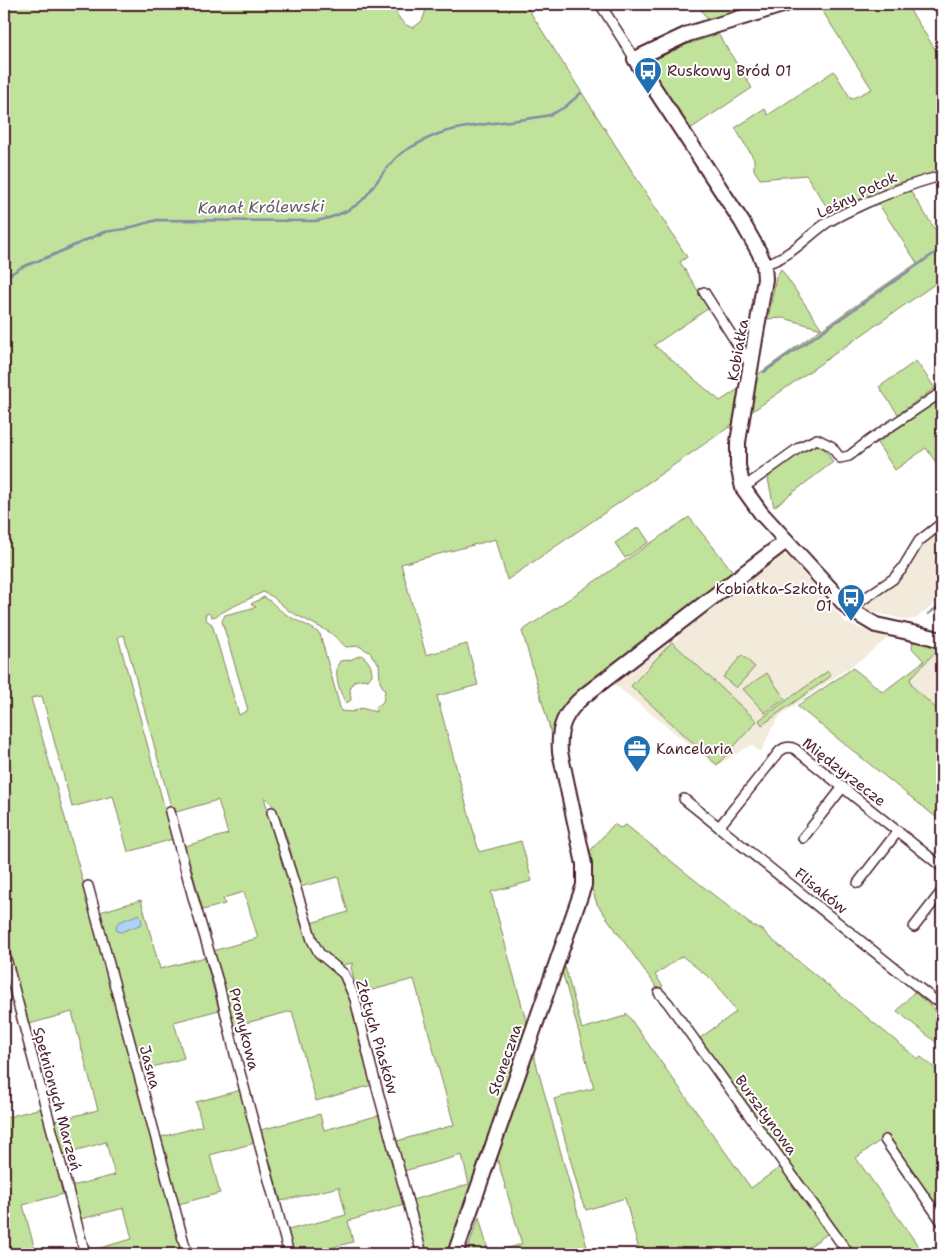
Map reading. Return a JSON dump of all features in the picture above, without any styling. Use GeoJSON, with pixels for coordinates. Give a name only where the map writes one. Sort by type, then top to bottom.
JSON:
{"type":"FeatureCollection","features":[{"type":"Feature","properties":{"kind":"street","name":"Kobiałka"},"geometry":{"type":"LineString","coordinates":[[600,4],[756,244],[764,264],[764,293],[750,364],[738,454],[739,474],[743,488],[753,503],[786,541],[849,609],[876,624],[942,641]]}},
{"type":"Feature","properties":{"kind":"street"},"geometry":{"type":"LineString","coordinates":[[635,59],[688,34],[786,4]]}},
{"type":"Feature","properties":{"kind":"street","name":"Leśny Potok"},"geometry":{"type":"LineString","coordinates":[[764,264],[783,257],[826,223],[838,216],[899,188],[942,176]]}},
{"type":"Feature","properties":{"kind":"street"},"geometry":{"type":"LineString","coordinates":[[704,292],[750,364]]}},
{"type":"Feature","properties":{"kind":"street"},"geometry":{"type":"LineString","coordinates":[[743,488],[800,447],[817,439],[831,446],[840,458],[849,456],[942,392]]}},
{"type":"Feature","properties":{"kind":"street"},"geometry":{"type":"LineString","coordinates":[[849,609],[892,579],[902,569],[919,541],[942,523]]}},
{"type":"Feature","properties":{"kind":"street","name":"Słoneczna"},"geometry":{"type":"LineString","coordinates":[[455,1254],[582,892],[585,877],[583,857],[560,752],[559,734],[566,716],[577,702],[786,541]]}},
{"type":"Feature","properties":{"kind":"street","name":"Międzyrzecze"},"geometry":{"type":"LineString","coordinates":[[719,827],[784,748],[790,747],[795,749],[942,867]]}},
{"type":"Feature","properties":{"kind":"street"},"geometry":{"type":"LineString","coordinates":[[803,838],[843,787]]}},
{"type":"Feature","properties":{"kind":"street","name":"Flisaków"},"geometry":{"type":"LineString","coordinates":[[684,799],[933,999],[942,1001]]}},
{"type":"Feature","properties":{"kind":"street","name":"Promykowa"},"geometry":{"type":"LineString","coordinates":[[170,812],[219,985],[235,1054],[289,1254]]}},
{"type":"Feature","properties":{"kind":"street","name":"Złotych Piasków"},"geometry":{"type":"LineString","coordinates":[[272,812],[312,940],[319,952],[344,974],[355,999],[371,1066],[422,1254]]}},
{"type":"Feature","properties":{"kind":"street"},"geometry":{"type":"LineString","coordinates":[[858,882],[898,831]]}},
{"type":"Feature","properties":{"kind":"street","name":"Jasna"},"geometry":{"type":"LineString","coordinates":[[88,886],[187,1254]]}},
{"type":"Feature","properties":{"kind":"street"},"geometry":{"type":"LineString","coordinates":[[914,927],[942,891]]}},
{"type":"Feature","properties":{"kind":"street","name":"Spełnionych Marzeń"},"geometry":{"type":"LineString","coordinates":[[4,951],[85,1254]]}},
{"type":"Feature","properties":{"kind":"street","name":"Bursztynowa"},"geometry":{"type":"LineString","coordinates":[[659,993],[849,1254]]}},
{"type":"Feature","properties":{"kind":"street"},"geometry":{"type":"LineString","coordinates":[[885,1140],[942,1222]]}},
{"type":"Feature","properties":{"kind":"shaded area"},"geometry":{"type":"Polygon","coordinates":[[[942,530],[942,599],[915,619],[907,620],[864,610],[863,606],[902,577],[926,542],[942,530]]]}},
{"type":"Feature","properties":{"kind":"shaded area"},"geometry":{"type":"Polygon","coordinates":[[[778,555],[788,556],[846,623],[888,638],[863,658],[781,715],[772,728],[761,752],[751,745],[716,766],[614,684],[671,638],[674,641],[679,637],[677,634],[778,555]]]}},
{"type":"Feature","properties":{"kind":"shaded area"},"geometry":{"type":"Polygon","coordinates":[[[938,649],[942,651],[942,714],[910,683],[910,679],[938,649]]]}},
{"type":"Feature","properties":{"kind":"green space"},"geometry":{"type":"Polygon","coordinates":[[[4,4],[393,4],[400,19],[413,28],[422,21],[428,4],[525,4],[687,257],[680,262],[709,308],[654,345],[720,401],[740,388],[732,425],[507,580],[496,539],[401,564],[426,655],[467,644],[478,685],[437,696],[479,852],[521,841],[532,881],[491,892],[528,1028],[448,1254],[427,1254],[412,1200],[469,1184],[462,1155],[404,1171],[397,1141],[454,1125],[414,979],[357,994],[351,967],[353,963],[339,966],[317,945],[311,923],[348,912],[338,877],[300,887],[282,824],[270,802],[264,797],[290,888],[313,953],[343,977],[353,1002],[372,1085],[316,1101],[292,1011],[234,1026],[213,951],[258,938],[244,892],[223,898],[225,904],[203,910],[185,846],[228,834],[218,800],[176,812],[175,807],[171,807],[124,635],[118,637],[173,839],[128,852],[113,796],[72,807],[42,696],[31,698],[84,885],[183,1254],[90,1254],[89,1251],[132,1239],[124,1208],[81,1219],[72,1186],[115,1175],[106,1142],[63,1154],[54,1121],[98,1110],[72,1012],[29,1024],[4,931],[4,4]],[[263,592],[216,616],[212,617],[208,613],[205,615],[206,620],[212,624],[239,715],[248,710],[222,621],[225,615],[256,607],[251,604],[264,597],[284,613],[320,634],[341,711],[352,712],[361,708],[376,712],[375,708],[383,702],[385,691],[380,682],[379,664],[371,653],[359,646],[346,647],[331,633],[289,611],[273,597],[263,592]]]}},
{"type":"Feature","properties":{"kind":"green space"},"geometry":{"type":"Polygon","coordinates":[[[697,4],[763,4],[708,20],[697,4]]]}},
{"type":"Feature","properties":{"kind":"green space"},"geometry":{"type":"Polygon","coordinates":[[[818,4],[906,4],[942,60],[942,173],[895,184],[832,215],[806,175],[760,179],[754,170],[754,159],[735,128],[765,109],[768,115],[834,71],[851,99],[872,89],[818,4]]]}},
{"type":"Feature","properties":{"kind":"green space"},"geometry":{"type":"Polygon","coordinates":[[[718,34],[752,88],[690,129],[652,74],[656,59],[683,46],[718,34]]]}},
{"type":"Feature","properties":{"kind":"green space"},"geometry":{"type":"Polygon","coordinates":[[[909,189],[942,240],[942,279],[747,415],[753,378],[821,329],[784,318],[768,319],[776,277],[781,269],[822,329],[917,263],[878,203],[909,189]]]}},
{"type":"Feature","properties":{"kind":"green space"},"geometry":{"type":"Polygon","coordinates":[[[916,361],[935,388],[898,414],[879,387],[916,361]]]}},
{"type":"Feature","properties":{"kind":"green space"},"geometry":{"type":"Polygon","coordinates":[[[942,398],[942,471],[926,448],[895,470],[877,443],[942,398]]]}},
{"type":"Feature","properties":{"kind":"green space"},"geometry":{"type":"Polygon","coordinates":[[[820,442],[833,462],[774,507],[768,479],[772,471],[808,445],[820,442]]]}},
{"type":"Feature","properties":{"kind":"green space"},"geometry":{"type":"Polygon","coordinates":[[[689,517],[735,574],[563,710],[552,736],[522,631],[689,517]]]}},
{"type":"Feature","properties":{"kind":"green space"},"geometry":{"type":"Polygon","coordinates":[[[639,527],[649,542],[625,558],[615,543],[639,527]]]}},
{"type":"Feature","properties":{"kind":"green space"},"geometry":{"type":"Polygon","coordinates":[[[913,640],[938,649],[910,679],[913,687],[942,714],[942,726],[934,734],[942,741],[942,822],[797,706],[853,668],[883,692],[924,661],[912,648],[913,640]]]}},
{"type":"Feature","properties":{"kind":"green space"},"geometry":{"type":"Polygon","coordinates":[[[672,642],[757,721],[717,765],[631,686],[672,642]]]}},
{"type":"Feature","properties":{"kind":"green space"},"geometry":{"type":"Polygon","coordinates":[[[361,655],[369,664],[372,675],[368,680],[354,681],[350,689],[351,700],[346,703],[338,682],[338,665],[340,661],[350,660],[361,655]]]}},
{"type":"Feature","properties":{"kind":"green space"},"geometry":{"type":"Polygon","coordinates":[[[742,655],[755,667],[736,688],[723,677],[742,655]]]}},
{"type":"Feature","properties":{"kind":"green space"},"geometry":{"type":"Polygon","coordinates":[[[828,671],[831,676],[762,725],[759,720],[828,671]]]}},
{"type":"Feature","properties":{"kind":"green space"},"geometry":{"type":"Polygon","coordinates":[[[767,673],[785,699],[765,713],[743,689],[767,673]]]}},
{"type":"Feature","properties":{"kind":"green space"},"geometry":{"type":"Polygon","coordinates":[[[614,824],[620,828],[626,825],[750,924],[763,930],[770,938],[918,1059],[921,1057],[942,1074],[942,1214],[888,1135],[856,1158],[924,1254],[856,1254],[700,1038],[736,1012],[716,983],[682,956],[655,975],[663,986],[658,989],[597,904],[590,883],[587,858],[590,851],[614,824]]]}},
{"type":"Feature","properties":{"kind":"green space"},"geometry":{"type":"Polygon","coordinates":[[[141,900],[160,969],[205,957],[219,1010],[174,1022],[184,1058],[142,1070],[100,912],[141,900]]]}},
{"type":"Feature","properties":{"kind":"green space"},"geometry":{"type":"Polygon","coordinates":[[[565,967],[582,1029],[625,1016],[626,1013],[751,1188],[780,1167],[827,1234],[799,1254],[640,1254],[625,1198],[586,1210],[581,1199],[554,1099],[594,1088],[562,971],[565,967]]]}},
{"type":"Feature","properties":{"kind":"green space"},"geometry":{"type":"Polygon","coordinates":[[[914,992],[942,1015],[942,1047],[897,1011],[914,992]]]}},
{"type":"Feature","properties":{"kind":"green space"},"geometry":{"type":"Polygon","coordinates":[[[533,1052],[589,1254],[489,1254],[522,1244],[497,1158],[533,1052]]]}},
{"type":"Feature","properties":{"kind":"green space"},"geometry":{"type":"Polygon","coordinates":[[[241,1090],[255,1143],[210,1155],[220,1193],[179,1204],[161,1137],[202,1126],[196,1102],[241,1090]]]}},
{"type":"Feature","properties":{"kind":"green space"},"geometry":{"type":"Polygon","coordinates":[[[41,1108],[63,1194],[23,1205],[36,1254],[4,1254],[4,1118],[41,1108]]]}},
{"type":"Feature","properties":{"kind":"green space"},"geometry":{"type":"Polygon","coordinates":[[[320,1114],[324,1130],[380,1115],[404,1205],[348,1221],[353,1242],[307,1254],[294,1254],[288,1230],[346,1215],[339,1187],[281,1201],[261,1130],[320,1114]]]}},
{"type":"Feature","properties":{"kind":"green space"},"geometry":{"type":"Polygon","coordinates":[[[479,1217],[489,1254],[466,1254],[479,1217]]]}},
{"type":"Feature","properties":{"kind":"water"},"geometry":{"type":"Polygon","coordinates":[[[139,914],[142,924],[121,932],[117,931],[116,926],[119,922],[139,914]]]}},
{"type":"Feature","properties":{"kind":"waterway","name":"Kanał Królewski"},"geometry":{"type":"LineString","coordinates":[[4,278],[22,267],[104,232],[125,229],[157,220],[316,221],[330,218],[362,201],[384,171],[400,154],[428,139],[441,133],[467,127],[550,115],[565,107],[581,93]]}},
{"type":"Feature","properties":{"kind":"waterway"},"geometry":{"type":"LineString","coordinates":[[764,372],[942,248]]}},
{"type":"Feature","properties":{"kind":"waterway"},"geometry":{"type":"LineString","coordinates":[[928,614],[942,604]]}},
{"type":"Feature","properties":{"kind":"place","name":"Ruskowy Bród 01"},"geometry":{"type":"Point","coordinates":[648,95]}},
{"type":"Feature","properties":{"kind":"place","name":"Kobiałka-Szkoła 01"},"geometry":{"type":"Point","coordinates":[851,622]}},
{"type":"Feature","properties":{"kind":"place","name":"Kancelaria"},"geometry":{"type":"Point","coordinates":[637,773]}}]}
